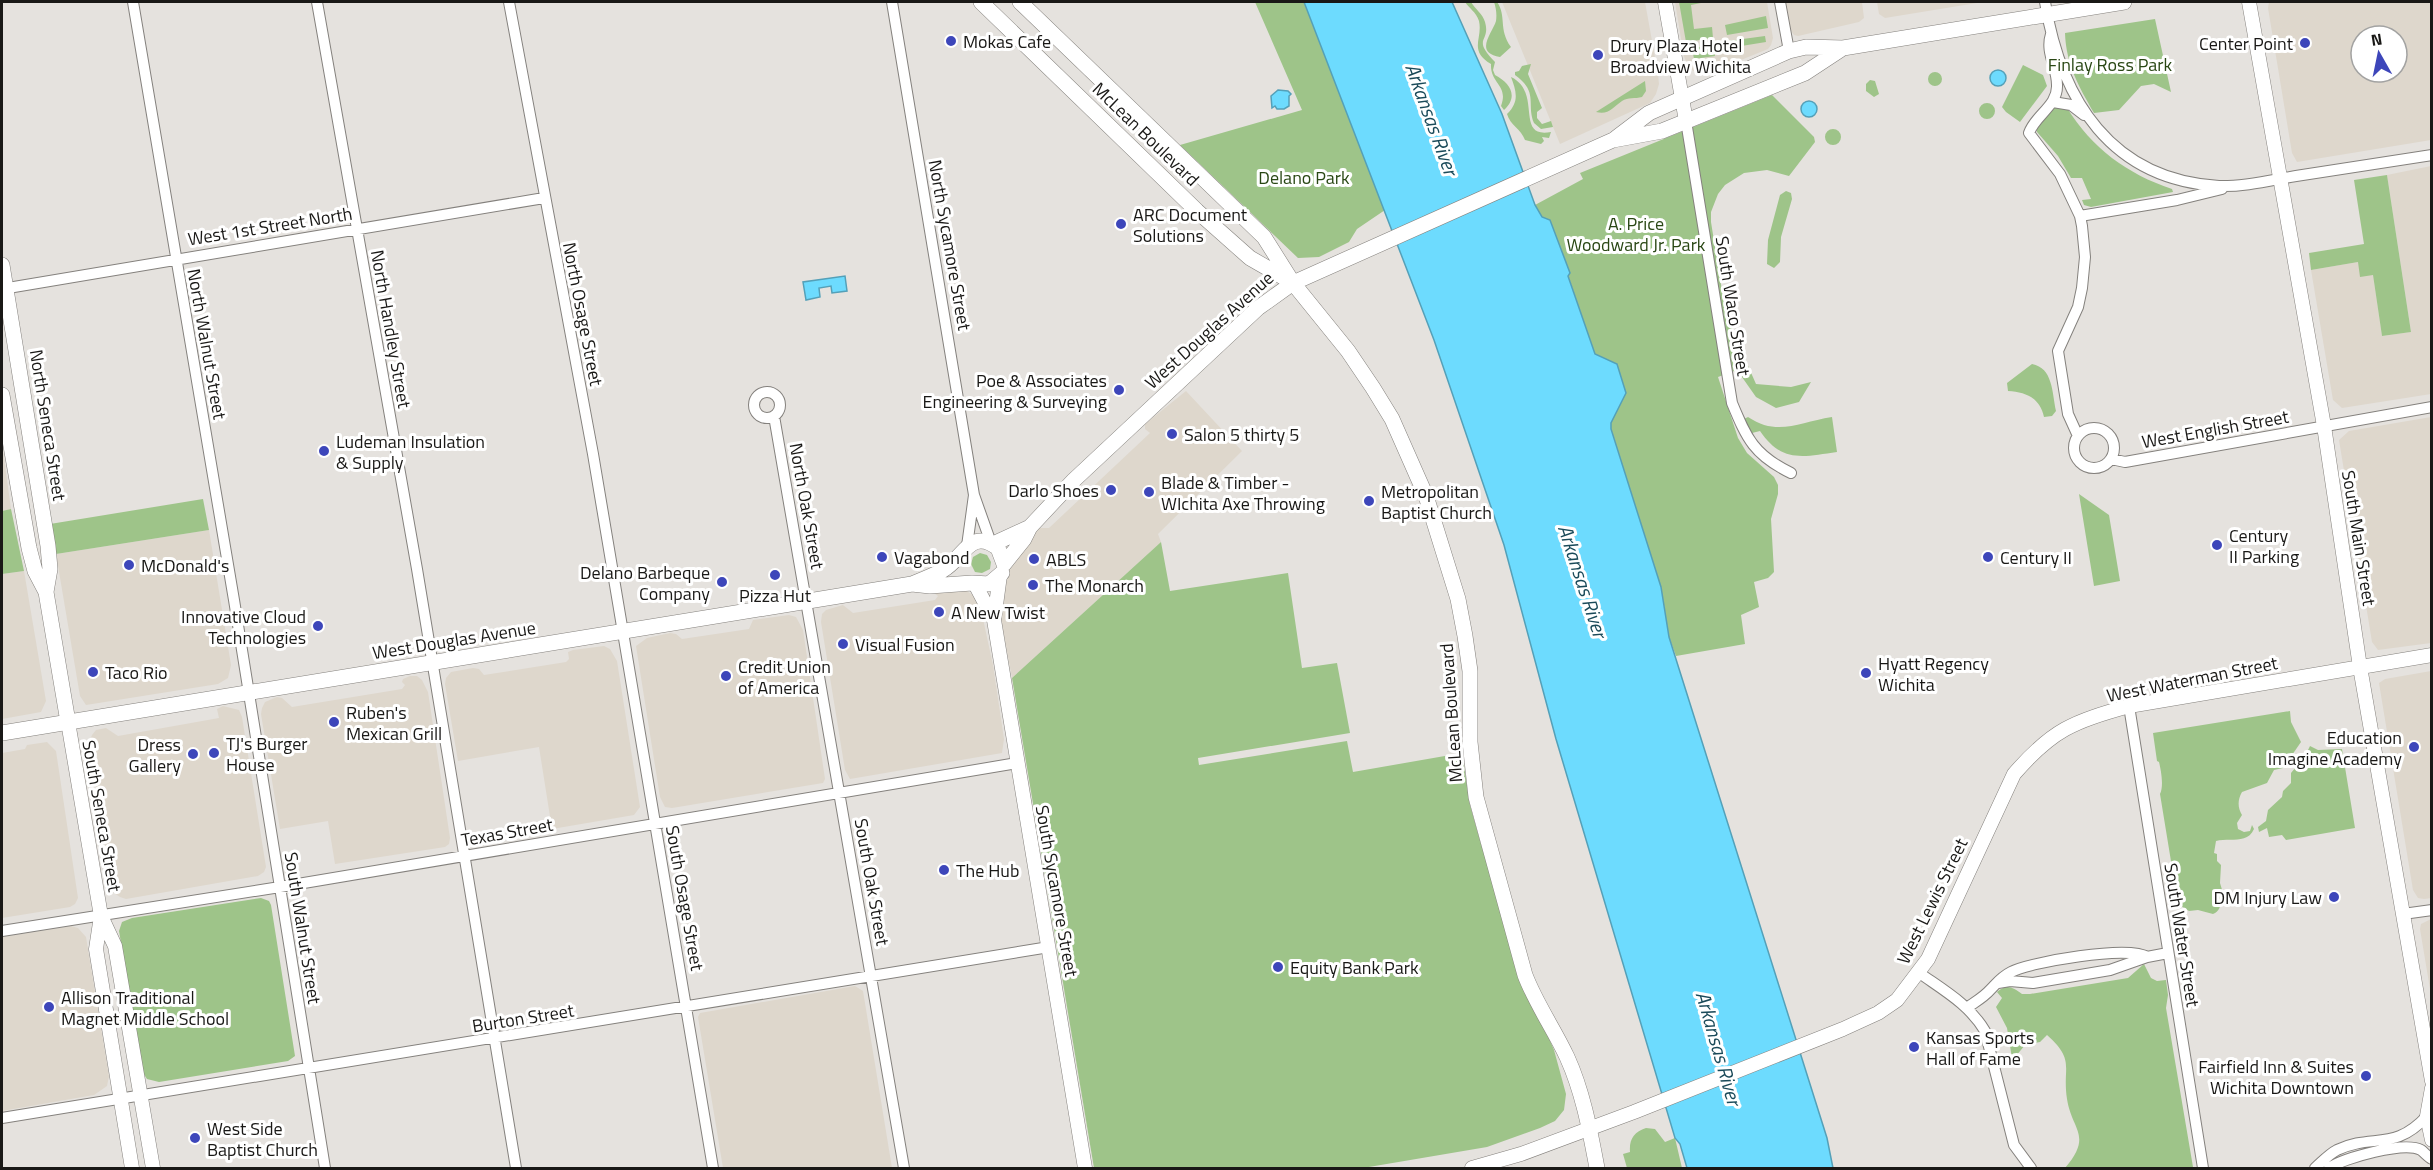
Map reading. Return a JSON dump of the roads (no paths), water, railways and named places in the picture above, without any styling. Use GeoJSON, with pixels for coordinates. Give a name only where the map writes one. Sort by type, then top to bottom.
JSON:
{"type":"FeatureCollection","features":[{"type":"Feature","properties":{"kind":"main road","name":"McLean Boulevard"},"geometry":{"type":"LineString","coordinates":[[981,2],[1197,212],[1250,258],[1293,283]]}},
{"type":"Feature","properties":{"kind":"main road","name":"McLean Boulevard"},"geometry":{"type":"LineString","coordinates":[[1020,2],[1264,237],[1293,283],[1348,351],[1392,419],[1426,496],[1458,598],[1470,671],[1472,766],[1485,832],[1525,975],[1534,997],[1568,1059],[1590,1129]]}},
{"type":"Feature","properties":{"kind":"main road","name":"West Douglas Avenue"},"geometry":{"type":"LineString","coordinates":[[912,584],[930,586],[989,584],[1002,571],[1024,540],[1030,527],[1074,480],[1258,308],[1293,283],[1613,140],[1649,113],[1789,51],[1806,46],[1843,48],[2047,8],[2124,2]]}},
{"type":"Feature","properties":{"kind":"main road","name":"West Douglas Avenue"},"geometry":{"type":"LineString","coordinates":[[1613,140],[1662,131],[1805,73],[1843,48]]}},
{"type":"Feature","properties":{"kind":"main road","name":"North Seneca Street"},"geometry":{"type":"LineString","coordinates":[[2,265],[3,288],[48,546],[50,569],[46,592]]}},
{"type":"Feature","properties":{"kind":"main road","name":"North Seneca Street"},"geometry":{"type":"LineString","coordinates":[[2,395],[29,548],[35,570],[46,592],[68,722]]}},
{"type":"Feature","properties":{"kind":"main road","name":"West Douglas Avenue"},"geometry":{"type":"LineString","coordinates":[[2,733],[912,584],[953,563],[974,542],[992,544],[1030,527]]}},
{"type":"Feature","properties":{"kind":"main road"},"geometry":{"type":"LineString","coordinates":[[992,544],[1003,556],[1002,571]]}},
{"type":"Feature","properties":{"kind":"main road"},"geometry":{"type":"LineString","coordinates":[[964,550],[959,562],[960,570],[973,584]]}},
{"type":"Feature","properties":{"kind":"main road"},"geometry":{"type":"LineString","coordinates":[[1590,1129],[1597,1168]]}},
{"type":"Feature","properties":{"kind":"main road"},"geometry":{"type":"LineString","coordinates":[[1590,1129],[1606,1168]]}},
{"type":"Feature","properties":{"kind":"street","name":"North Walnut Street"},"geometry":{"type":"LineString","coordinates":[[133,2],[230,577],[247,693]]}},
{"type":"Feature","properties":{"kind":"street","name":"North Handley Street"},"geometry":{"type":"LineString","coordinates":[[317,2],[433,663],[516,1168]]}},
{"type":"Feature","properties":{"kind":"street","name":"North Osage Street"},"geometry":{"type":"LineString","coordinates":[[509,2],[593,454],[623,633]]}},
{"type":"Feature","properties":{"kind":"street","name":"North Sycamore Street"},"geometry":{"type":"LineString","coordinates":[[892,2],[974,495],[992,544]]}},
{"type":"Feature","properties":{"kind":"street"},"geometry":{"type":"LineString","coordinates":[[1665,2],[1686,121]]}},
{"type":"Feature","properties":{"kind":"street"},"geometry":{"type":"LineString","coordinates":[[1780,2],[1789,51]]}},
{"type":"Feature","properties":{"kind":"street","name":"South Main Street"},"geometry":{"type":"LineString","coordinates":[[2249,2],[2324,426],[2360,667],[2432,1081]]}},
{"type":"Feature","properties":{"kind":"street"},"geometry":{"type":"LineString","coordinates":[[2047,8],[2051,34],[2062,67],[2093,123]]}},
{"type":"Feature","properties":{"kind":"street"},"geometry":{"type":"LineString","coordinates":[[2051,34],[2048,50],[2058,85],[2053,102],[2031,126],[2029,133],[2060,174],[2080,216],[2084,244],[2082,288],[2072,324],[2058,351],[2068,414],[2078,436],[2075,451],[2083,464],[2098,468],[2111,459],[2114,444],[2106,431],[2091,428],[2078,436]]}},
{"type":"Feature","properties":{"kind":"street"},"geometry":{"type":"LineString","coordinates":[[2053,102],[2072,105],[2128,158],[2150,170],[2172,178],[2197,183],[2221,186],[2243,184]]}},
{"type":"Feature","properties":{"kind":"street","name":"South Waco Street"},"geometry":{"type":"LineString","coordinates":[[1686,121],[1732,403],[1755,449],[1772,464],[1791,473]]}},
{"type":"Feature","properties":{"kind":"street"},"geometry":{"type":"LineString","coordinates":[[2080,216],[2177,200],[2243,184],[2432,155]]}},
{"type":"Feature","properties":{"kind":"street","name":"West 1st Street North"},"geometry":{"type":"LineString","coordinates":[[3,288],[544,198]]}},
{"type":"Feature","properties":{"kind":"street","name":"West English Street"},"geometry":{"type":"LineString","coordinates":[[2111,459],[2125,462],[2432,407]]}},
{"type":"Feature","properties":{"kind":"street","name":"North Oak Street"},"geometry":{"type":"LineString","coordinates":[[774,416],[807,603]]}},
{"type":"Feature","properties":{"kind":"street","name":"North Sycamore Street"},"geometry":{"type":"LineString","coordinates":[[964,550],[974,495]]}},
{"type":"Feature","properties":{"kind":"street","name":"South Sycamore Street"},"geometry":{"type":"LineString","coordinates":[[1002,571],[994,620],[1085,1168]]}},
{"type":"Feature","properties":{"kind":"street","name":"South Sycamore Street"},"geometry":{"type":"LineString","coordinates":[[973,584],[994,620]]}},
{"type":"Feature","properties":{"kind":"street","name":"South Oak Street"},"geometry":{"type":"LineString","coordinates":[[807,603],[904,1168]]}},
{"type":"Feature","properties":{"kind":"street","name":"South Osage Street"},"geometry":{"type":"LineString","coordinates":[[623,633],[713,1168]]}},
{"type":"Feature","properties":{"kind":"street","name":"West Waterman Street"},"geometry":{"type":"LineString","coordinates":[[2013,774],[2034,751],[2058,732],[2087,718],[2129,706],[2432,655]]}},
{"type":"Feature","properties":{"kind":"street","name":"South Walnut Street"},"geometry":{"type":"LineString","coordinates":[[247,693],[325,1168]]}},
{"type":"Feature","properties":{"kind":"street","name":"South Water Street"},"geometry":{"type":"LineString","coordinates":[[2129,706],[2203,1168]]}},
{"type":"Feature","properties":{"kind":"street","name":"South Seneca Street"},"geometry":{"type":"LineString","coordinates":[[68,722],[101,916],[115,946],[153,1168]]}},
{"type":"Feature","properties":{"kind":"street","name":"Texas Street"},"geometry":{"type":"LineString","coordinates":[[2,931],[280,887],[1017,763]]}},
{"type":"Feature","properties":{"kind":"street","name":"West Lewis Street"},"geometry":{"type":"LineString","coordinates":[[1472,1168],[1492,1164],[1634,1112],[1843,1029],[1878,1013],[1897,1000],[1928,959],[2013,774]]}},
{"type":"Feature","properties":{"kind":"street"},"geometry":{"type":"LineString","coordinates":[[2403,914],[2432,910]]}},
{"type":"Feature","properties":{"kind":"street","name":"South Seneca Street"},"geometry":{"type":"LineString","coordinates":[[101,916],[96,949],[132,1168]]}},
{"type":"Feature","properties":{"kind":"street","name":"Burton Street"},"geometry":{"type":"LineString","coordinates":[[2,1118],[873,978],[1049,947]]}},
{"type":"Feature","properties":{"kind":"street"},"geometry":{"type":"LineString","coordinates":[[1968,1007],[2000,978],[2025,966],[2111,952],[2142,953],[2147,957]]}},
{"type":"Feature","properties":{"kind":"street"},"geometry":{"type":"LineString","coordinates":[[1995,984],[2010,981],[2033,983],[2110,970],[2147,957],[2168,953]]}},
{"type":"Feature","properties":{"kind":"street"},"geometry":{"type":"LineString","coordinates":[[1918,972],[1968,1007],[1985,1031],[2014,1145],[2031,1168]]}},
{"type":"Feature","properties":{"kind":"street"},"geometry":{"type":"LineString","coordinates":[[2432,1088],[2427,1116],[2432,1140]]}},
{"type":"Feature","properties":{"kind":"street"},"geometry":{"type":"LineString","coordinates":[[2315,1168],[2335,1151],[2403,1136],[2415,1130],[2427,1116]]}},
{"type":"Feature","properties":{"kind":"street"},"geometry":{"type":"LineString","coordinates":[[2329,1168],[2349,1159],[2407,1148],[2420,1149],[2432,1159]]}},
{"type":"Feature","properties":{"kind":"water","name":"Arkansas River"},"geometry":{"type":"Polygon","coordinates":[[[1304,2],[1452,2],[1502,114],[1535,205],[1542,217],[1550,220],[1570,273],[1568,276],[1595,354],[1617,364],[1626,393],[1611,423],[1611,429],[1661,587],[1669,637],[1827,1138],[1833,1168],[1687,1168],[1680,1144],[1675,1138],[1556,739],[1504,545],[1434,340],[1304,2]]]}},
{"type":"Feature","properties":{"kind":"water"},"geometry":{"type":"Polygon","coordinates":[[[1998,70],[2006,78],[1998,86],[1990,78],[1998,70]]]}},
{"type":"Feature","properties":{"kind":"water"},"geometry":{"type":"Polygon","coordinates":[[[1278,90],[1288,91],[1291,94],[1289,106],[1284,109],[1277,109],[1275,106],[1272,108],[1271,96],[1278,90]]]}},
{"type":"Feature","properties":{"kind":"water"},"geometry":{"type":"Polygon","coordinates":[[[1809,101],[1817,109],[1809,117],[1801,109],[1809,101]]]}},
{"type":"Feature","properties":{"kind":"water"},"geometry":{"type":"Polygon","coordinates":[[[845,276],[847,291],[832,293],[831,286],[819,288],[820,297],[806,300],[803,282],[845,276]]]}},
{"type":"Feature","properties":{"kind":"place","name":"Mokas Cafe"},"geometry":{"type":"Point","coordinates":[951,41]}},
{"type":"Feature","properties":{"kind":"place","name":"Center Point"},"geometry":{"type":"Point","coordinates":[2305,43]}},
{"type":"Feature","properties":{"kind":"place","name":"Drury Plaza Hotel Broadview Wichita"},"geometry":{"type":"Point","coordinates":[1598,55]}},
{"type":"Feature","properties":{"kind":"place","name":"ARC Document Solutions"},"geometry":{"type":"Point","coordinates":[1121,224]}},
{"type":"Feature","properties":{"kind":"place","name":"Poe & Associates Engineering & Surveying"},"geometry":{"type":"Point","coordinates":[1119,390]}},
{"type":"Feature","properties":{"kind":"place","name":"Salon 5 thirty 5"},"geometry":{"type":"Point","coordinates":[1172,434]}},
{"type":"Feature","properties":{"kind":"place","name":"Ludeman Insulation & Supply"},"geometry":{"type":"Point","coordinates":[324,451]}},
{"type":"Feature","properties":{"kind":"place","name":"Darlo Shoes"},"geometry":{"type":"Point","coordinates":[1111,490]}},
{"type":"Feature","properties":{"kind":"place","name":"Blade & Timber - WIchita Axe Throwing"},"geometry":{"type":"Point","coordinates":[1149,492]}},
{"type":"Feature","properties":{"kind":"place","name":"Metropolitan Baptist Church"},"geometry":{"type":"Point","coordinates":[1369,501]}},
{"type":"Feature","properties":{"kind":"place","name":"Century II Parking"},"geometry":{"type":"Point","coordinates":[2217,545]}},
{"type":"Feature","properties":{"kind":"place","name":"Vagabond"},"geometry":{"type":"Point","coordinates":[882,557]}},
{"type":"Feature","properties":{"kind":"place","name":"Century II"},"geometry":{"type":"Point","coordinates":[1988,557]}},
{"type":"Feature","properties":{"kind":"place","name":"ABLS"},"geometry":{"type":"Point","coordinates":[1034,559]}},
{"type":"Feature","properties":{"kind":"place","name":"McDonald's"},"geometry":{"type":"Point","coordinates":[129,565]}},
{"type":"Feature","properties":{"kind":"place","name":"Pizza Hut"},"geometry":{"type":"Point","coordinates":[775,575]}},
{"type":"Feature","properties":{"kind":"place","name":"Delano Barbeque Company"},"geometry":{"type":"Point","coordinates":[722,582]}},
{"type":"Feature","properties":{"kind":"place","name":"The Monarch"},"geometry":{"type":"Point","coordinates":[1033,585]}},
{"type":"Feature","properties":{"kind":"place","name":"A New Twist"},"geometry":{"type":"Point","coordinates":[939,612]}},
{"type":"Feature","properties":{"kind":"place","name":"Innovative Cloud Technologies"},"geometry":{"type":"Point","coordinates":[318,626]}},
{"type":"Feature","properties":{"kind":"place","name":"Visual Fusion"},"geometry":{"type":"Point","coordinates":[843,644]}},
{"type":"Feature","properties":{"kind":"place","name":"Taco Rio"},"geometry":{"type":"Point","coordinates":[93,672]}},
{"type":"Feature","properties":{"kind":"place","name":"Hyatt Regency Wichita"},"geometry":{"type":"Point","coordinates":[1866,673]}},
{"type":"Feature","properties":{"kind":"place","name":"Credit Union of America"},"geometry":{"type":"Point","coordinates":[726,676]}},
{"type":"Feature","properties":{"kind":"place","name":"Ruben's Mexican Grill"},"geometry":{"type":"Point","coordinates":[334,722]}},
{"type":"Feature","properties":{"kind":"place","name":"Education Imagine Academy"},"geometry":{"type":"Point","coordinates":[2414,747]}},
{"type":"Feature","properties":{"kind":"place","name":"TJ's Burger House"},"geometry":{"type":"Point","coordinates":[214,753]}},
{"type":"Feature","properties":{"kind":"place","name":"Dress Gallery"},"geometry":{"type":"Point","coordinates":[193,754]}},
{"type":"Feature","properties":{"kind":"place","name":"The Hub"},"geometry":{"type":"Point","coordinates":[944,870]}},
{"type":"Feature","properties":{"kind":"place","name":"DM Injury Law"},"geometry":{"type":"Point","coordinates":[2334,897]}},
{"type":"Feature","properties":{"kind":"place","name":"Equity Bank Park"},"geometry":{"type":"Point","coordinates":[1278,967]}},
{"type":"Feature","properties":{"kind":"place","name":"Allison Traditional Magnet Middle School"},"geometry":{"type":"Point","coordinates":[49,1007]}},
{"type":"Feature","properties":{"kind":"place","name":"Kansas Sports Hall of Fame"},"geometry":{"type":"Point","coordinates":[1914,1047]}},
{"type":"Feature","properties":{"kind":"place","name":"Fairfield Inn & Suites Wichita Downtown"},"geometry":{"type":"Point","coordinates":[2366,1076]}},
{"type":"Feature","properties":{"kind":"place","name":"West Side Baptist Church"},"geometry":{"type":"Point","coordinates":[195,1138]}},
{"type":"Feature","properties":{"kind":"park label","name":"Finlay Ross Park"},"geometry":{"type":"Point","coordinates":[2110,64]}},
{"type":"Feature","properties":{"kind":"park label","name":"Delano Park"},"geometry":{"type":"Point","coordinates":[1304,177]}},
{"type":"Feature","properties":{"kind":"park label","name":"A. Price Woodward Jr. Park"},"geometry":{"type":"Point","coordinates":[1636,233]}}]}
